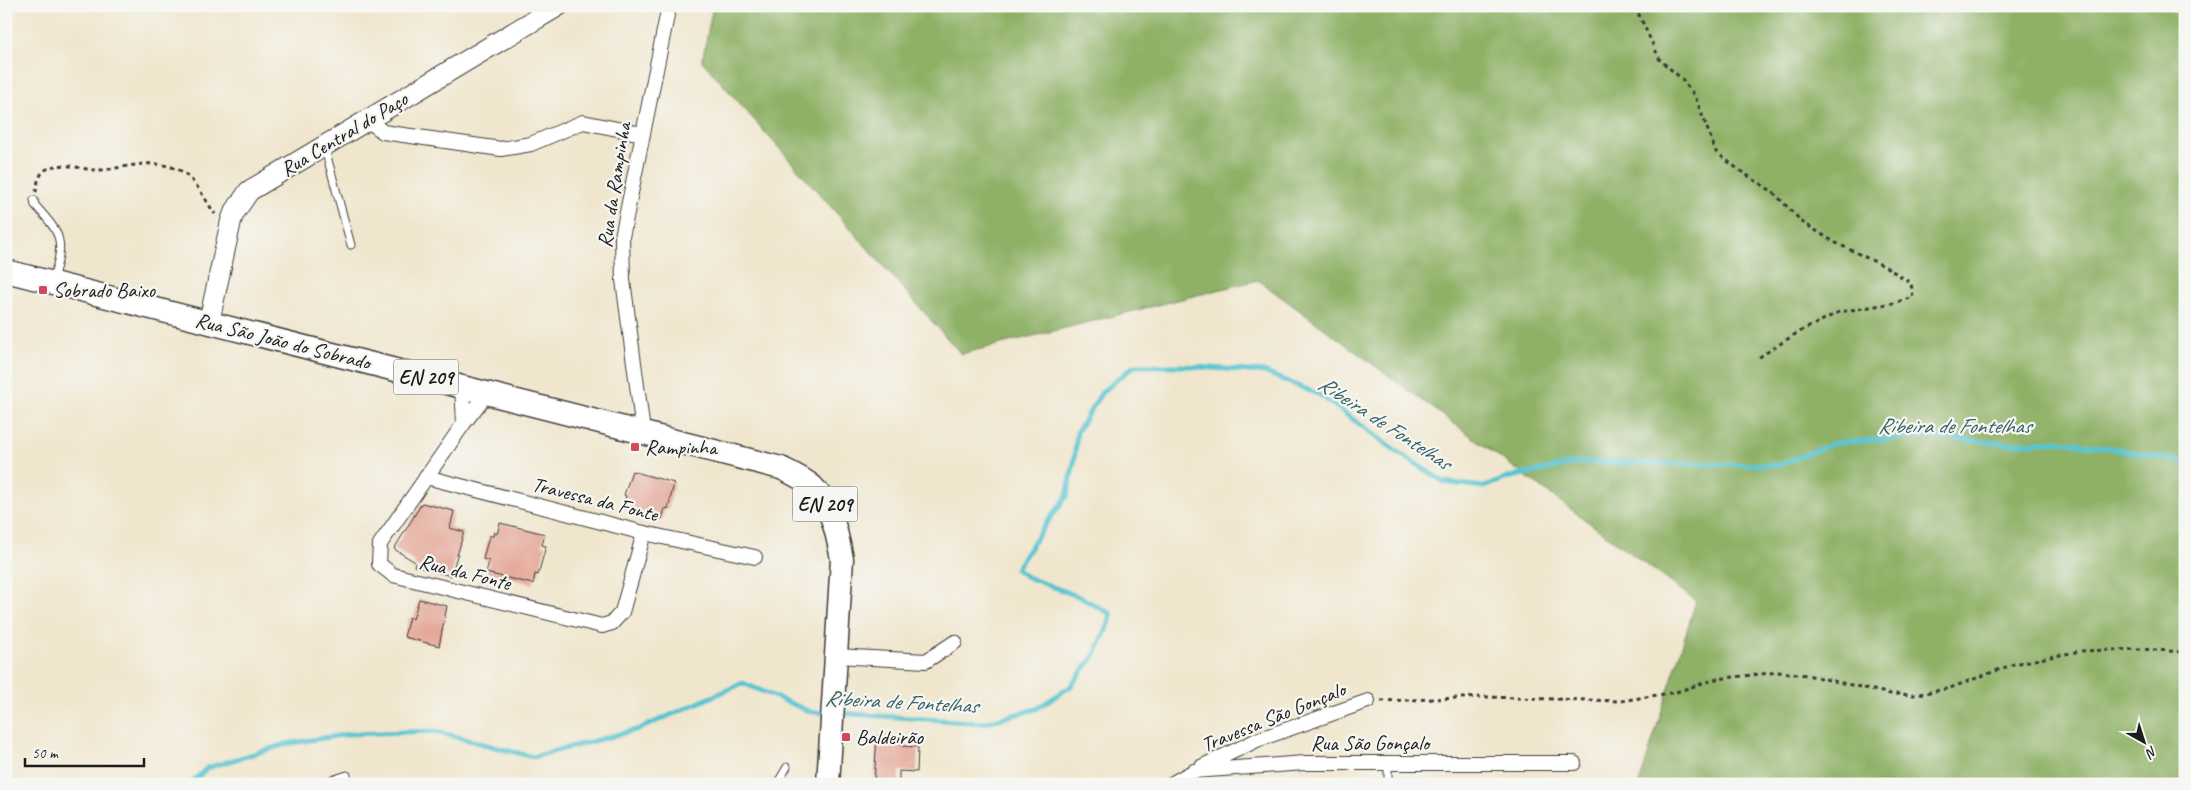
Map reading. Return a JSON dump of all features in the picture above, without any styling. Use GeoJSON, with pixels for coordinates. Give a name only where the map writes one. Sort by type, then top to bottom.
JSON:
{"type":"FeatureCollection","features":[{"type":"Feature","properties":{"kind":"main road","name":"Rua São João do Sobrado"},"geometry":{"type":"LineString","coordinates":[[6,270],[781,468],[812,486],[826,505],[836,527],[842,559],[828,784]]}},
{"type":"Feature","properties":{"kind":"street","name":"Rua Central do Paço"},"geometry":{"type":"LineString","coordinates":[[209,322],[231,221],[234,212],[249,191],[558,6]]}},
{"type":"Feature","properties":{"kind":"street","name":"Rua da Rampinha"},"geometry":{"type":"LineString","coordinates":[[642,431],[623,280],[622,237],[669,6]]}},
{"type":"Feature","properties":{"kind":"street"},"geometry":{"type":"LineString","coordinates":[[368,120],[383,132],[501,150],[531,144],[583,122],[642,134]]}},
{"type":"Feature","properties":{"kind":"street"},"geometry":{"type":"LineString","coordinates":[[462,386],[464,423]]}},
{"type":"Feature","properties":{"kind":"street","name":"Rua da Fonte"},"geometry":{"type":"LineString","coordinates":[[488,392],[464,423],[380,544],[379,564],[393,575],[602,626],[612,623],[622,612],[644,533]]}},
{"type":"Feature","properties":{"kind":"street","name":"Travessa da Fonte"},"geometry":{"type":"LineString","coordinates":[[426,477],[644,533],[754,557]]}},
{"type":"Feature","properties":{"kind":"street"},"geometry":{"type":"LineString","coordinates":[[836,656],[926,660],[955,642]]}},
{"type":"Feature","properties":{"kind":"street","name":"Travessa São Gonçalo"},"geometry":{"type":"LineString","coordinates":[[1194,771],[1257,740],[1368,701]]}},
{"type":"Feature","properties":{"kind":"street","name":"Rua São Gonçalo"},"geometry":{"type":"LineString","coordinates":[[1171,784],[1194,771],[1305,763],[1574,763]]}},
{"type":"Feature","properties":{"kind":"lane"},"geometry":{"type":"LineString","coordinates":[[324,146],[351,245]]}},
{"type":"Feature","properties":{"kind":"lane"},"geometry":{"type":"LineString","coordinates":[[34,200],[35,205],[56,228],[60,240],[59,258],[52,282]]}},
{"type":"Feature","properties":{"kind":"lane"},"geometry":{"type":"LineString","coordinates":[[1388,763],[1388,784]]}},
{"type":"Feature","properties":{"kind":"lane"},"geometry":{"type":"LineString","coordinates":[[777,784],[787,767]]}},
{"type":"Feature","properties":{"kind":"lane"},"geometry":{"type":"LineString","coordinates":[[320,784],[346,775]]}},
{"type":"Feature","properties":{"kind":"path"},"geometry":{"type":"LineString","coordinates":[[1635,6],[1660,60],[1682,79],[1695,96],[1716,152],[1739,170],[1773,192],[1802,222],[1836,244],[1911,282],[1913,297],[1894,303],[1839,312],[1798,333],[1758,358]]}},
{"type":"Feature","properties":{"kind":"path"},"geometry":{"type":"LineString","coordinates":[[34,200],[38,179],[46,169],[56,165],[100,170],[141,163],[180,170],[193,182],[218,217],[231,221]]}},
{"type":"Feature","properties":{"kind":"path"},"geometry":{"type":"LineString","coordinates":[[1368,701],[1486,697],[1621,701],[1676,692],[1716,679],[1779,672],[1807,674],[1891,694],[1914,695],[1950,688],[2014,664],[2081,652],[2141,650],[2185,652]]}},
{"type":"Feature","properties":{"kind":"green space"},"geometry":{"type":"Polygon","coordinates":[[[713,6],[2185,6],[2185,784],[1639,784],[1696,601],[1258,280],[961,354],[702,61],[713,6]]]}},
{"type":"Feature","properties":{"kind":"building"},"geometry":{"type":"Polygon","coordinates":[[[632,471],[674,483],[668,509],[665,508],[662,519],[623,508],[626,496],[624,495],[632,471]]]}},
{"type":"Feature","properties":{"kind":"building"},"geometry":{"type":"Polygon","coordinates":[[[422,503],[454,511],[450,528],[464,532],[451,576],[414,566],[415,562],[394,549],[422,503]]]}},
{"type":"Feature","properties":{"kind":"building"},"geometry":{"type":"Polygon","coordinates":[[[500,523],[545,534],[542,545],[546,546],[538,575],[535,574],[533,584],[486,573],[489,561],[483,559],[489,536],[493,536],[494,532],[497,534],[500,523]]]}},
{"type":"Feature","properties":{"kind":"building"},"geometry":{"type":"Polygon","coordinates":[[[419,599],[447,606],[439,646],[404,637],[409,617],[413,619],[419,599]]]}},
{"type":"Feature","properties":{"kind":"building"},"geometry":{"type":"Polygon","coordinates":[[[877,736],[901,737],[901,746],[918,747],[917,772],[899,771],[899,784],[874,782],[877,736]]]}},
{"type":"Feature","properties":{"kind":"waterway","name":"Ribeira de Fontelhas"},"geometry":{"type":"LineString","coordinates":[[837,713],[983,723],[1036,709],[1070,687],[1094,656],[1109,624],[1111,614],[1080,597],[1027,577],[1016,569],[1067,496],[1074,462],[1077,432],[1102,392],[1134,366],[1186,366],[1264,372],[1320,395],[1399,453],[1444,482],[1484,487],[1507,478],[1580,462],[1779,465],[1835,443],[1926,436],[2009,444],[2059,441],[2185,462]]}},
{"type":"Feature","properties":{"kind":"waterway","name":"Ribeira de Fontelhas"},"geometry":{"type":"LineString","coordinates":[[190,784],[207,768],[286,744],[349,734],[434,731],[533,757],[639,729],[743,683],[811,712],[826,713]]}},
{"type":"Feature","properties":{"kind":"place","name":"Sobrado Baixo"},"geometry":{"type":"Point","coordinates":[43,290]}},
{"type":"Feature","properties":{"kind":"place","name":"Rampinha"},"geometry":{"type":"Point","coordinates":[635,447]}},
{"type":"Feature","properties":{"kind":"place","name":"Baldeirão"},"geometry":{"type":"Point","coordinates":[846,737]}}]}
